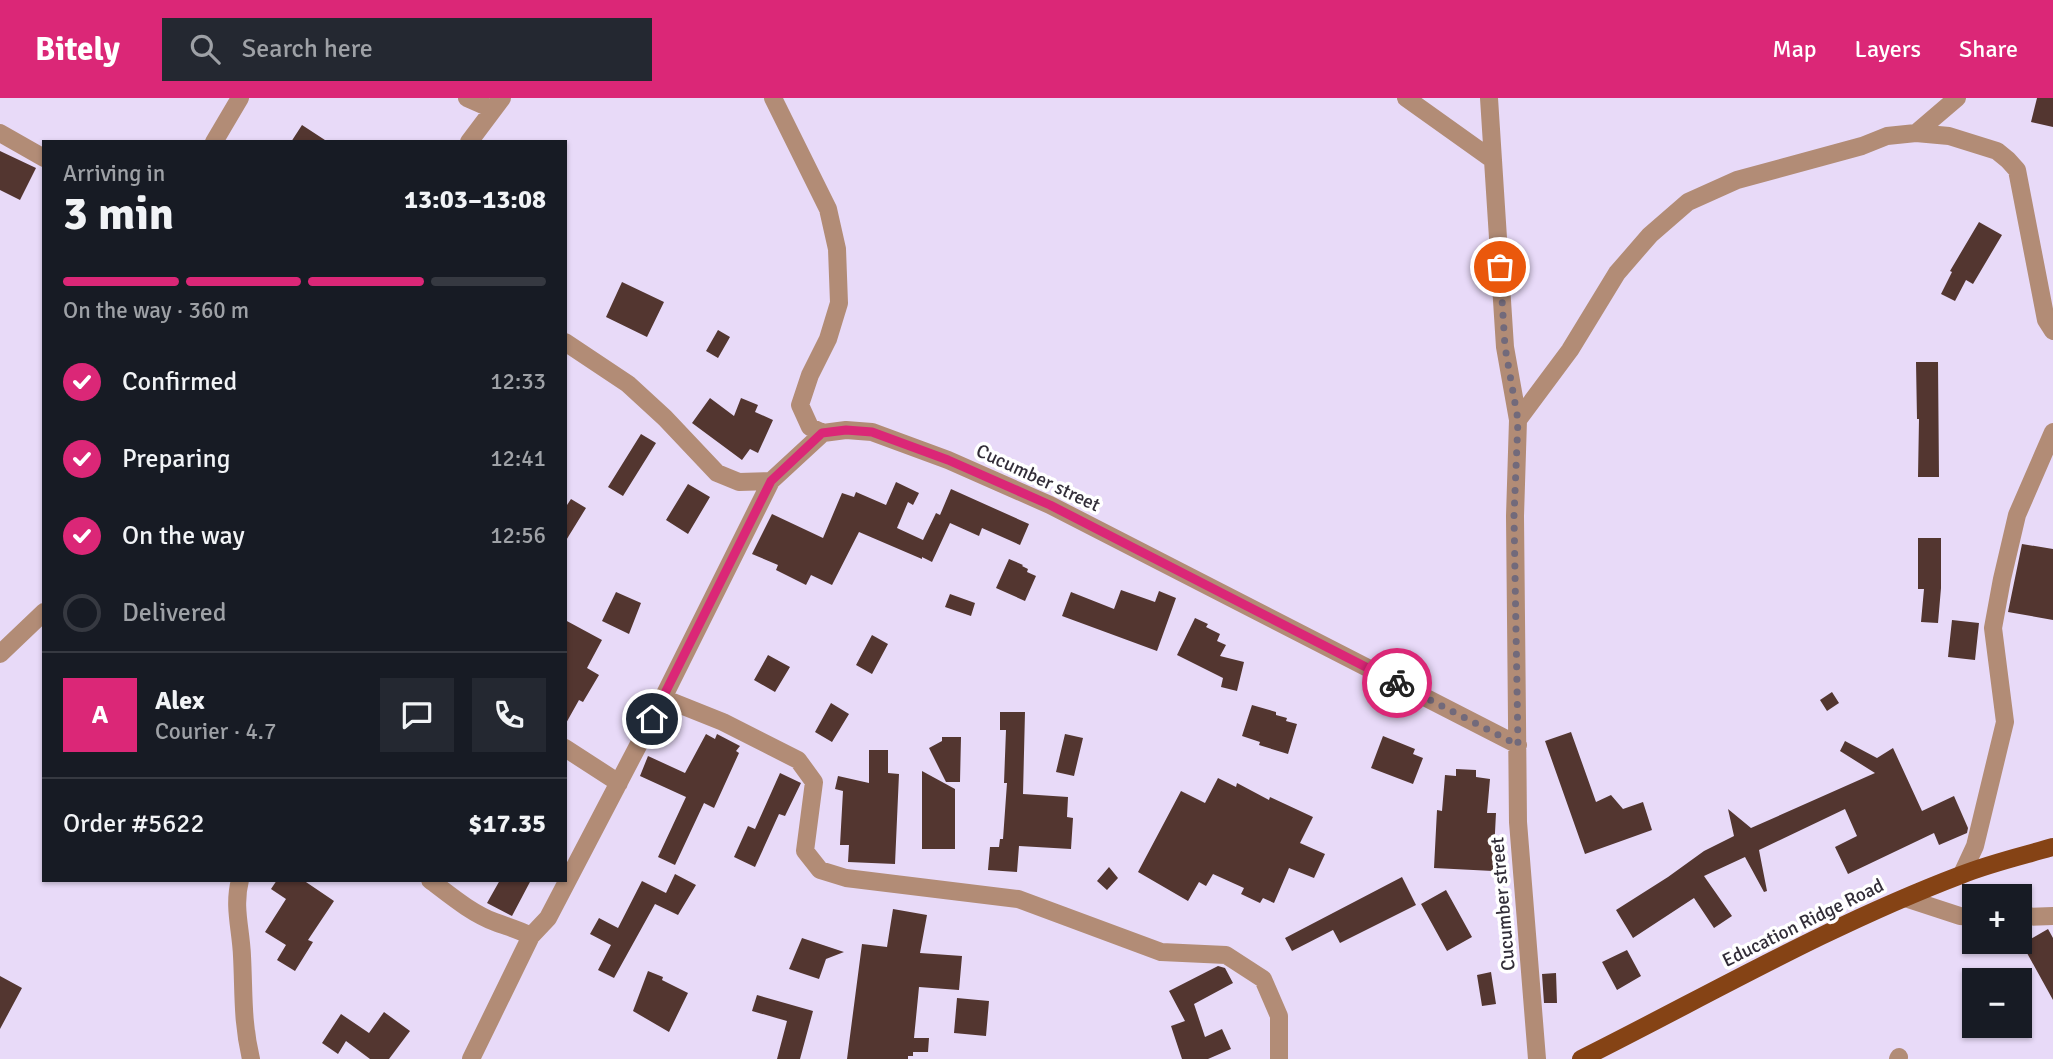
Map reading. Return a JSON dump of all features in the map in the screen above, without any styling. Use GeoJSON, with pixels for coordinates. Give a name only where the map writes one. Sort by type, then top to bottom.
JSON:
{"type":"FeatureCollection","features":[{"type":"Feature","properties":{"kind":"main road","name":"Education Ridge Road"},"geometry":{"type":"LineString","coordinates":[[1582,1059],[1767,962],[1905,898],[1962,874],[2053,847]]}},
{"type":"Feature","properties":{"kind":"street"},"geometry":{"type":"LineString","coordinates":[[215,140],[240,98]]}},
{"type":"Feature","properties":{"kind":"street"},"geometry":{"type":"LineString","coordinates":[[467,98],[497,104],[471,140]]}},
{"type":"Feature","properties":{"kind":"street"},"geometry":{"type":"LineString","coordinates":[[471,1059],[531,936],[548,918],[620,783],[771,481],[822,433],[810,427],[800,405],[810,375],[828,339],[839,303],[837,249],[828,209],[773,98]]}},
{"type":"Feature","properties":{"kind":"street"},"geometry":{"type":"LineString","coordinates":[[1406,98],[1493,160]]}},
{"type":"Feature","properties":{"kind":"street","name":"Cucumber street"},"geometry":{"type":"LineString","coordinates":[[1489,98],[1505,347],[1518,420],[1514,516],[1518,822],[1537,1059]]}},
{"type":"Feature","properties":{"kind":"street"},"geometry":{"type":"LineString","coordinates":[[1916,134],[1957,98]]}},
{"type":"Feature","properties":{"kind":"street"},"geometry":{"type":"LineString","coordinates":[[0,133],[42,157]]}},
{"type":"Feature","properties":{"kind":"street"},"geometry":{"type":"LineString","coordinates":[[1518,420],[1570,350],[1617,273],[1650,235],[1688,202],[1737,180],[1862,146],[1887,136],[1916,134],[1949,136],[1972,141],[1997,151],[2017,170],[2033,263],[2046,320],[2053,331]]}},
{"type":"Feature","properties":{"kind":"street"},"geometry":{"type":"LineString","coordinates":[[2033,263],[2053,267]]}},
{"type":"Feature","properties":{"kind":"street"},"geometry":{"type":"LineString","coordinates":[[567,343],[628,384],[665,418],[717,473],[739,482],[771,481]]}},
{"type":"Feature","properties":{"kind":"street","name":"Cucumber street"},"geometry":{"type":"LineString","coordinates":[[822,433],[846,430],[872,432],[948,460],[1038,499],[1518,745]]}},
{"type":"Feature","properties":{"kind":"street"},"geometry":{"type":"LineString","coordinates":[[1962,874],[1975,846],[2005,723],[1993,628],[2002,579],[2017,515],[2053,432]]}},
{"type":"Feature","properties":{"kind":"street"},"geometry":{"type":"LineString","coordinates":[[0,654],[42,614]]}},
{"type":"Feature","properties":{"kind":"street"},"geometry":{"type":"LineString","coordinates":[[663,698],[723,722],[798,760],[814,782],[805,851],[820,870],[846,878],[1018,899],[1161,952],[1226,955],[1263,979],[1279,1016],[1279,1059]]}},
{"type":"Feature","properties":{"kind":"street"},"geometry":{"type":"LineString","coordinates":[[567,749],[620,783]]}},
{"type":"Feature","properties":{"kind":"street"},"geometry":{"type":"LineString","coordinates":[[240,882],[236,916],[241,947],[244,1028],[251,1059]]}},
{"type":"Feature","properties":{"kind":"street"},"geometry":{"type":"LineString","coordinates":[[433,882],[466,907],[496,923],[509,925],[531,936]]}},
{"type":"Feature","properties":{"kind":"street"},"geometry":{"type":"LineString","coordinates":[[1905,898],[1962,916]]}},
{"type":"Feature","properties":{"kind":"street"},"geometry":{"type":"LineString","coordinates":[[2032,917],[2053,916]]}},
{"type":"Feature","properties":{"kind":"building"},"geometry":{"type":"Polygon","coordinates":[[[2037,98],[2053,98],[2053,127],[2031,122],[2037,98]]]}},
{"type":"Feature","properties":{"kind":"building"},"geometry":{"type":"Polygon","coordinates":[[[302,125],[325,140],[292,140],[302,125]]]}},
{"type":"Feature","properties":{"kind":"building"},"geometry":{"type":"Polygon","coordinates":[[[0,151],[36,168],[20,200],[0,190],[0,151]]]}},
{"type":"Feature","properties":{"kind":"building"},"geometry":{"type":"Polygon","coordinates":[[[1979,222],[2002,235],[1973,284],[1966,280],[1955,301],[1941,294],[1952,272],[1950,271],[1979,222]]]}},
{"type":"Feature","properties":{"kind":"building"},"geometry":{"type":"Polygon","coordinates":[[[622,282],[664,302],[647,337],[606,317],[622,282]]]}},
{"type":"Feature","properties":{"kind":"building"},"geometry":{"type":"Polygon","coordinates":[[[718,330],[730,337],[718,358],[706,351],[718,330]]]}},
{"type":"Feature","properties":{"kind":"building"},"geometry":{"type":"Polygon","coordinates":[[[1916,362],[1938,362],[1939,477],[1918,477],[1916,362]]]}},
{"type":"Feature","properties":{"kind":"building"},"geometry":{"type":"Polygon","coordinates":[[[710,398],[734,416],[741,398],[758,405],[755,412],[773,420],[758,453],[750,449],[742,460],[692,423],[710,398]]]}},
{"type":"Feature","properties":{"kind":"building"},"geometry":{"type":"Polygon","coordinates":[[[641,434],[656,443],[623,496],[608,487],[641,434]]]}},
{"type":"Feature","properties":{"kind":"building"},"geometry":{"type":"Polygon","coordinates":[[[896,482],[919,493],[913,505],[908,502],[897,528],[923,540],[936,513],[940,515],[951,489],[1029,524],[1020,545],[982,528],[979,536],[950,523],[932,562],[859,532],[832,585],[811,575],[806,585],[776,570],[778,565],[752,554],[772,514],[823,538],[842,493],[854,497],[856,492],[886,505],[896,482]]]}},
{"type":"Feature","properties":{"kind":"building"},"geometry":{"type":"Polygon","coordinates":[[[688,484],[710,497],[688,534],[666,520],[688,484]]]}},
{"type":"Feature","properties":{"kind":"building"},"geometry":{"type":"Polygon","coordinates":[[[571,499],[586,508],[567,539],[567,505],[571,499]]]}},
{"type":"Feature","properties":{"kind":"building"},"geometry":{"type":"Polygon","coordinates":[[[1918,538],[1941,538],[1938,623],[1921,622],[1924,589],[1918,589],[1918,538]]]}},
{"type":"Feature","properties":{"kind":"building"},"geometry":{"type":"Polygon","coordinates":[[[2022,544],[2053,549],[2053,620],[2008,612],[2022,544]]]}},
{"type":"Feature","properties":{"kind":"building"},"geometry":{"type":"Polygon","coordinates":[[[1009,559],[1023,565],[1028,569],[1027,572],[1036,576],[1025,601],[996,588],[1009,559]]]}},
{"type":"Feature","properties":{"kind":"building"},"geometry":{"type":"Polygon","coordinates":[[[1121,590],[1155,602],[1159,591],[1176,598],[1157,651],[1062,616],[1071,592],[1114,609],[1121,590]]]}},
{"type":"Feature","properties":{"kind":"building"},"geometry":{"type":"Polygon","coordinates":[[[616,592],[641,603],[629,634],[602,621],[616,592]]]}},
{"type":"Feature","properties":{"kind":"building"},"geometry":{"type":"Polygon","coordinates":[[[950,594],[975,603],[971,616],[945,607],[950,594]]]}},
{"type":"Feature","properties":{"kind":"building"},"geometry":{"type":"Polygon","coordinates":[[[1195,618],[1220,634],[1217,641],[1226,645],[1220,656],[1244,662],[1237,691],[1221,687],[1223,678],[1177,655],[1195,618]]]}},
{"type":"Feature","properties":{"kind":"building"},"geometry":{"type":"Polygon","coordinates":[[[1952,620],[1979,623],[1975,660],[1948,657],[1952,620]]]}},
{"type":"Feature","properties":{"kind":"building"},"geometry":{"type":"Polygon","coordinates":[[[567,621],[602,640],[587,668],[599,675],[583,702],[579,700],[567,721],[567,621]]]}},
{"type":"Feature","properties":{"kind":"building"},"geometry":{"type":"Polygon","coordinates":[[[872,635],[888,644],[872,674],[856,665],[872,635]]]}},
{"type":"Feature","properties":{"kind":"building"},"geometry":{"type":"Polygon","coordinates":[[[768,655],[790,667],[775,692],[754,680],[768,655]]]}},
{"type":"Feature","properties":{"kind":"building"},"geometry":{"type":"Polygon","coordinates":[[[1832,692],[1839,703],[1827,711],[1820,700],[1832,692]]]}},
{"type":"Feature","properties":{"kind":"building"},"geometry":{"type":"Polygon","coordinates":[[[831,703],[849,714],[832,742],[815,732],[831,703]]]}},
{"type":"Feature","properties":{"kind":"building"},"geometry":{"type":"Polygon","coordinates":[[[1252,705],[1276,712],[1276,715],[1287,718],[1286,721],[1297,724],[1288,754],[1259,745],[1260,742],[1242,736],[1252,705]]]}},
{"type":"Feature","properties":{"kind":"building"},"geometry":{"type":"Polygon","coordinates":[[[1000,712],[1025,712],[1023,794],[1068,797],[1067,817],[1073,818],[1071,849],[1019,846],[1017,872],[988,870],[990,847],[999,847],[1000,839],[1003,839],[1007,783],[1004,783],[1006,730],[1000,730],[1000,712]]]}},
{"type":"Feature","properties":{"kind":"building"},"geometry":{"type":"Polygon","coordinates":[[[1571,732],[1596,802],[1611,795],[1623,809],[1643,802],[1652,830],[1585,854],[1545,741],[1571,732]]]}},
{"type":"Feature","properties":{"kind":"building"},"geometry":{"type":"Polygon","coordinates":[[[706,734],[715,739],[717,734],[740,746],[736,751],[739,753],[714,808],[704,803],[675,865],[658,857],[686,797],[640,776],[648,756],[685,773],[706,734]]]}},
{"type":"Feature","properties":{"kind":"building"},"geometry":{"type":"Polygon","coordinates":[[[1065,734],[1083,738],[1074,776],[1056,772],[1065,734]]]}},
{"type":"Feature","properties":{"kind":"building"},"geometry":{"type":"Polygon","coordinates":[[[1383,736],[1415,749],[1413,754],[1423,758],[1413,784],[1371,768],[1383,736]]]}},
{"type":"Feature","properties":{"kind":"building"},"geometry":{"type":"Polygon","coordinates":[[[942,737],[961,737],[960,782],[946,782],[929,748],[942,741],[942,737]]]}},
{"type":"Feature","properties":{"kind":"building"},"geometry":{"type":"Polygon","coordinates":[[[1845,741],[1877,758],[1893,748],[1922,811],[1954,796],[1968,828],[1967,833],[1939,845],[1934,833],[1848,874],[1835,847],[1857,836],[1845,809],[1759,850],[1767,891],[1764,892],[1745,857],[1704,876],[1732,916],[1714,928],[1694,898],[1633,938],[1616,910],[1704,851],[1734,836],[1728,809],[1751,828],[1875,773],[1840,751],[1845,741]]]}},
{"type":"Feature","properties":{"kind":"building"},"geometry":{"type":"Polygon","coordinates":[[[869,750],[888,750],[888,773],[899,774],[895,864],[848,862],[849,845],[840,845],[843,791],[835,789],[838,776],[869,783],[869,750]]]}},
{"type":"Feature","properties":{"kind":"building"},"geometry":{"type":"Polygon","coordinates":[[[1456,769],[1476,770],[1476,777],[1490,779],[1487,813],[1496,813],[1493,871],[1434,868],[1437,810],[1442,811],[1445,775],[1456,776],[1456,769]]]}},
{"type":"Feature","properties":{"kind":"building"},"geometry":{"type":"Polygon","coordinates":[[[922,771],[955,789],[955,849],[922,849],[922,771]]]}},
{"type":"Feature","properties":{"kind":"building"},"geometry":{"type":"Polygon","coordinates":[[[780,773],[801,783],[785,816],[779,814],[755,867],[734,857],[748,826],[755,829],[780,773]]]}},
{"type":"Feature","properties":{"kind":"building"},"geometry":{"type":"Polygon","coordinates":[[[1218,778],[1236,787],[1237,783],[1269,800],[1270,797],[1313,817],[1300,843],[1325,854],[1314,878],[1289,868],[1274,903],[1263,898],[1260,903],[1241,894],[1244,888],[1213,874],[1206,886],[1199,882],[1188,901],[1138,872],[1181,791],[1205,803],[1218,778]]]}},
{"type":"Feature","properties":{"kind":"building"},"geometry":{"type":"Polygon","coordinates":[[[1109,867],[1118,878],[1107,890],[1097,881],[1109,867]]]}},
{"type":"Feature","properties":{"kind":"building"},"geometry":{"type":"Polygon","coordinates":[[[675,874],[696,885],[678,915],[655,904],[614,978],[598,970],[611,945],[590,934],[599,918],[618,928],[642,881],[666,893],[675,874]]]}},
{"type":"Feature","properties":{"kind":"building"},"geometry":{"type":"Polygon","coordinates":[[[1402,877],[1416,905],[1340,943],[1333,930],[1292,951],[1285,938],[1402,877]]]}},
{"type":"Feature","properties":{"kind":"building"},"geometry":{"type":"Polygon","coordinates":[[[276,882],[306,882],[334,901],[308,940],[313,942],[295,971],[277,960],[286,945],[265,932],[286,899],[271,889],[276,882]]]}},
{"type":"Feature","properties":{"kind":"building"},"geometry":{"type":"Polygon","coordinates":[[[499,882],[530,882],[512,916],[487,903],[499,882]]]}},
{"type":"Feature","properties":{"kind":"building"},"geometry":{"type":"Polygon","coordinates":[[[1446,890],[1472,937],[1447,951],[1421,904],[1446,890]]]}},
{"type":"Feature","properties":{"kind":"building"},"geometry":{"type":"Polygon","coordinates":[[[893,909],[927,915],[920,953],[962,956],[959,990],[919,987],[914,1038],[929,1038],[928,1052],[913,1052],[913,1056],[908,1056],[908,1059],[847,1059],[862,944],[887,947],[893,909]]]}},
{"type":"Feature","properties":{"kind":"building"},"geometry":{"type":"Polygon","coordinates":[[[2048,929],[2053,938],[2053,1000],[2028,954],[2032,954],[2032,938],[2048,929]]]}},
{"type":"Feature","properties":{"kind":"building"},"geometry":{"type":"Polygon","coordinates":[[[802,938],[844,952],[826,959],[819,979],[789,969],[802,938]]]}},
{"type":"Feature","properties":{"kind":"building"},"geometry":{"type":"Polygon","coordinates":[[[1627,950],[1641,976],[1617,990],[1602,962],[1627,950]]]}},
{"type":"Feature","properties":{"kind":"building"},"geometry":{"type":"Polygon","coordinates":[[[1218,966],[1225,968],[1233,983],[1194,1004],[1205,1037],[1222,1029],[1231,1049],[1208,1059],[1182,1059],[1171,1026],[1185,1021],[1169,991],[1218,966]]]}},
{"type":"Feature","properties":{"kind":"building"},"geometry":{"type":"Polygon","coordinates":[[[648,971],[688,993],[669,1032],[633,1011],[648,971]]]}},
{"type":"Feature","properties":{"kind":"building"},"geometry":{"type":"Polygon","coordinates":[[[1491,972],[1496,1004],[1482,1006],[1477,975],[1491,972]]]}},
{"type":"Feature","properties":{"kind":"building"},"geometry":{"type":"Polygon","coordinates":[[[1556,973],[1557,1003],[1544,1003],[1542,974],[1556,973]]]}},
{"type":"Feature","properties":{"kind":"building"},"geometry":{"type":"Polygon","coordinates":[[[0,976],[22,988],[0,1029],[0,976]]]}},
{"type":"Feature","properties":{"kind":"building"},"geometry":{"type":"Polygon","coordinates":[[[757,995],[813,1011],[800,1059],[777,1059],[787,1021],[752,1011],[757,995]]]}},
{"type":"Feature","properties":{"kind":"building"},"geometry":{"type":"Polygon","coordinates":[[[957,998],[989,1001],[986,1036],[954,1033],[957,998]]]}},
{"type":"Feature","properties":{"kind":"building"},"geometry":{"type":"Polygon","coordinates":[[[384,1012],[410,1031],[389,1059],[370,1059],[346,1041],[338,1054],[322,1043],[341,1014],[369,1033],[384,1012]]]}},
{"type":"Feature","properties":{"kind":"way so far"},"geometry":{"type":"LineString","coordinates":[[1397,683],[1518,745],[1514,516],[1518,420],[1505,347],[1500,267]]}},
{"type":"Feature","properties":{"kind":"route"},"geometry":{"type":"LineString","coordinates":[[652,719],[771,481],[822,433],[846,430],[872,432],[948,460],[1050,505],[1397,683]]}}]}
